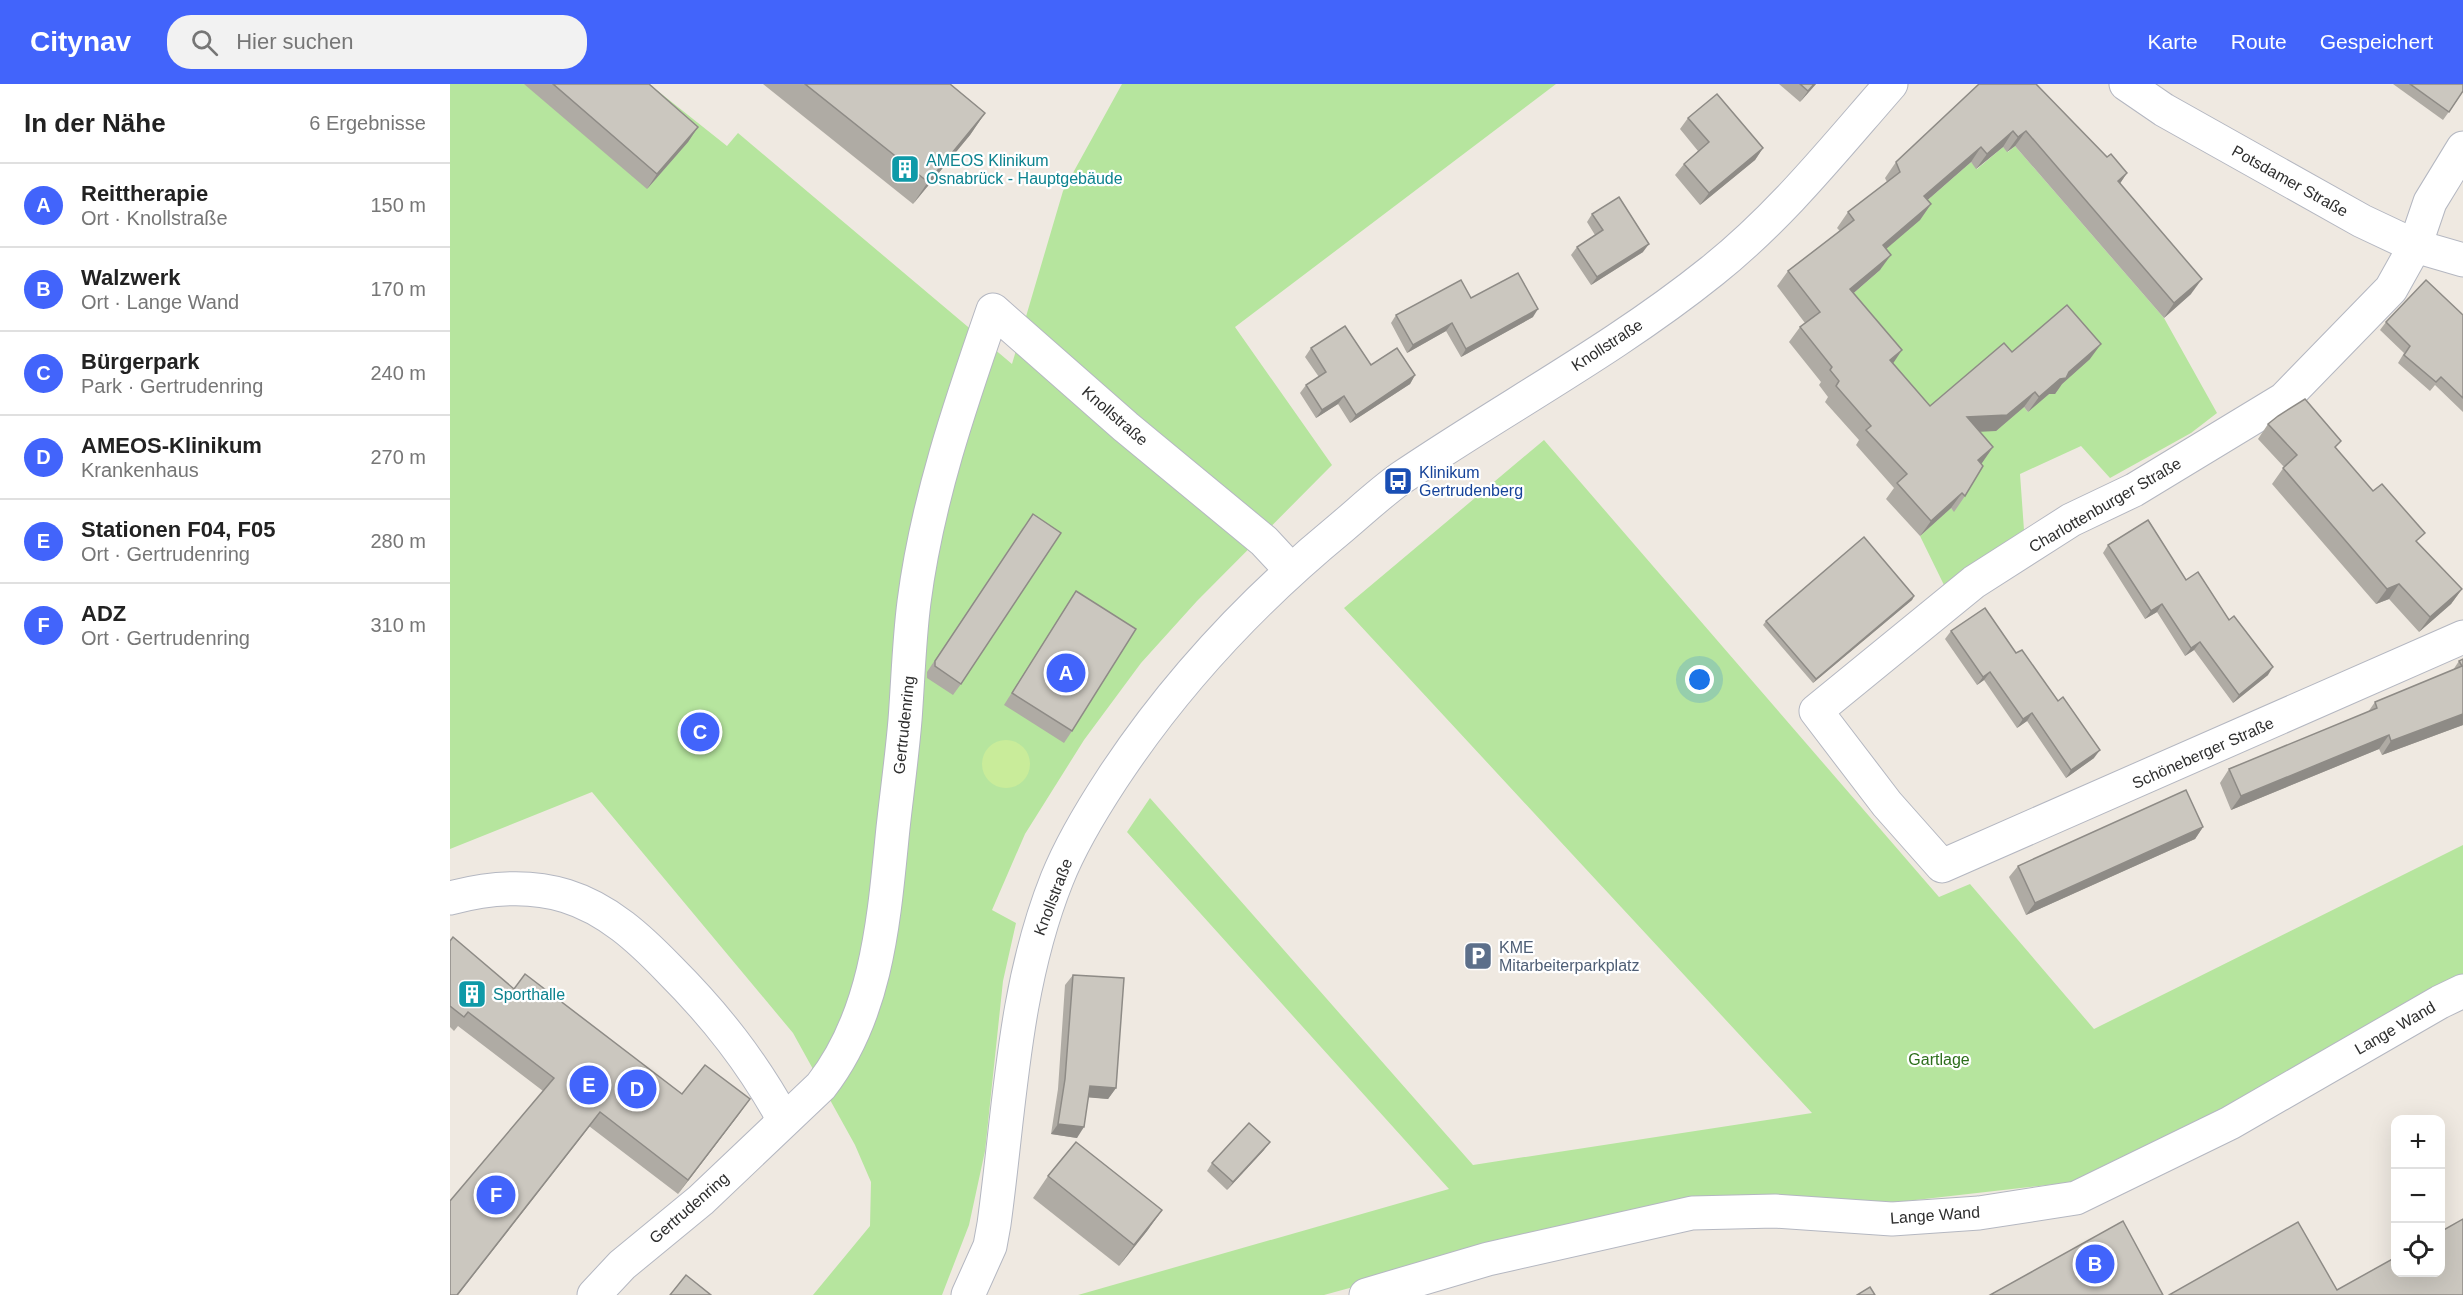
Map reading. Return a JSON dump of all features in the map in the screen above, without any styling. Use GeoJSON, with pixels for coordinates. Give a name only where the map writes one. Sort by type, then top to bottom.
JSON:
{"type":"FeatureCollection","features":[{"type":"Feature","properties":{"kind":"street","name":"Knollstraße"},"geometry":{"type":"LineString","coordinates":[[968,1295],[990,1246],[1003,1159],[1020,1009],[1034,945],[1057,878],[1089,814],[1165,705],[1214,645],[1290,569],[1398,481],[1656,314],[1714,270],[1775,216],[1891,84]]}},
{"type":"Feature","properties":{"kind":"street","name":"Potsdamer Straße"},"geometry":{"type":"LineString","coordinates":[[2126,84],[2164,110],[2362,221],[2415,246],[2463,260]]}},
{"type":"Feature","properties":{"kind":"street","name":"Charlottenburger Straße"},"geometry":{"type":"LineString","coordinates":[[1942,866],[1887,804],[1816,711],[1974,582],[2072,520],[2134,490],[2284,399],[2391,289],[2415,246],[2430,202],[2463,148]]}},
{"type":"Feature","properties":{"kind":"street","name":"Knollstraße"},"geometry":{"type":"LineString","coordinates":[[993,310],[1126,427],[1264,541],[1290,569]]}},
{"type":"Feature","properties":{"kind":"street","name":"Gertrudenring"},"geometry":{"type":"LineString","coordinates":[[594,1295],[622,1265],[701,1200],[821,1086],[838,1065],[875,972],[886,898],[905,722],[914,602],[930,513],[955,419],[993,310]]}},
{"type":"Feature","properties":{"kind":"street","name":"Schöneberger Straße"},"geometry":{"type":"LineString","coordinates":[[1942,866],[2463,637]]}},
{"type":"Feature","properties":{"kind":"street"},"geometry":{"type":"LineString","coordinates":[[450,898],[481,890],[511,888],[538,890],[567,896],[595,909],[622,926],[639,938],[724,1027],[763,1083],[784,1120]]}},
{"type":"Feature","properties":{"kind":"street","name":"Lange Wand"},"geometry":{"type":"LineString","coordinates":[[1366,1295],[1488,1259],[1692,1212],[1775,1211],[1892,1219],[1979,1212],[2076,1198],[2230,1123],[2463,991]]}},
{"type":"Feature","properties":{"kind":"green space"},"geometry":{"type":"Polygon","coordinates":[[[450,84],[649,84],[727,146],[738,133],[1012,364],[1063,191],[1122,84],[1556,84],[1235,327],[1332,465],[1197,601],[1141,663],[1084,740],[1025,834],[992,910],[1016,923],[1003,981],[985,1151],[969,1225],[942,1295],[813,1295],[870,1226],[871,1182],[855,1145],[793,1033],[592,792],[450,849],[450,84]]]}},
{"type":"Feature","properties":{"kind":"green space"},"geometry":{"type":"Polygon","coordinates":[[[2015,146],[2164,318],[2217,413],[2191,433],[2110,478],[2081,446],[2020,474],[2024,530],[1944,585],[1920,536],[1943,515],[1946,503],[1954,511],[1978,431],[2024,407],[2028,412],[2067,369],[1943,420],[1840,305],[1880,270],[1872,261],[1914,212],[1971,162],[1977,169],[2003,147],[2008,152],[2015,146]]]}},
{"type":"Feature","properties":{"kind":"green space","name":"Gartlage"},"geometry":{"type":"Polygon","coordinates":[[[1544,440],[1939,897],[1970,884],[2094,1029],[2463,845],[2463,984],[2083,1181],[1898,1202],[1713,1198],[1631,1211],[1324,1295],[1078,1295],[1449,1189],[1127,832],[1150,798],[1473,1165],[1812,1113],[1344,608],[1544,440]]]}},
{"type":"Feature","properties":{"kind":"green space"},"geometry":{"type":"Polygon","coordinates":[[[1006,740],[1023,747],[1030,764],[1023,781],[1006,788],[989,781],[982,764],[989,747],[1006,740]]]}},
{"type":"Feature","properties":{"kind":"building"},"geometry":{"type":"Polygon","coordinates":[[[553,84],[649,84],[698,127],[657,174],[553,84]]]}},
{"type":"Feature","properties":{"kind":"building","name":"AMEOS Klinikum Osnabrück - Hauptgebäude"},"geometry":{"type":"Polygon","coordinates":[[[805,84],[950,84],[985,113],[928,182],[805,84]]]}},
{"type":"Feature","properties":{"kind":"building"},"geometry":{"type":"Polygon","coordinates":[[[1800,84],[1814,84],[1808,91],[1800,84]]]}},
{"type":"Feature","properties":{"kind":"building"},"geometry":{"type":"Polygon","coordinates":[[[1979,84],[2036,84],[2107,157],[2111,154],[2127,173],[2118,181],[2202,279],[2174,303],[2026,131],[2018,137],[2013,131],[1987,154],[1981,147],[1924,196],[1931,204],[1883,245],[1891,255],[1850,289],[1902,350],[1890,360],[1930,406],[2004,343],[2012,352],[2067,305],[2101,344],[2069,372],[2066,378],[2060,379],[2039,397],[2035,392],[2007,415],[1967,417],[1993,447],[1978,460],[1983,466],[1965,496],[1962,493],[1931,521],[1897,483],[1907,474],[1866,430],[1871,426],[1836,386],[1839,381],[1830,370],[1832,367],[1800,327],[1820,312],[1788,271],[1854,220],[1848,212],[1900,172],[1896,162],[1979,84]]]}},
{"type":"Feature","properties":{"kind":"building"},"geometry":{"type":"Polygon","coordinates":[[[2410,84],[2463,84],[2463,91],[2449,112],[2410,84]]]}},
{"type":"Feature","properties":{"kind":"building"},"geometry":{"type":"Polygon","coordinates":[[[1717,94],[1763,148],[1709,193],[1684,164],[1709,142],[1688,118],[1717,94]]]}},
{"type":"Feature","properties":{"kind":"building"},"geometry":{"type":"Polygon","coordinates":[[[1619,197],[1649,244],[1597,277],[1577,247],[1603,230],[1592,214],[1619,197]]]}},
{"type":"Feature","properties":{"kind":"building"},"geometry":{"type":"Polygon","coordinates":[[[1518,273],[1538,309],[1466,349],[1452,323],[1413,345],[1396,315],[1461,280],[1471,298],[1518,273]]]}},
{"type":"Feature","properties":{"kind":"building"},"geometry":{"type":"Polygon","coordinates":[[[2426,280],[2463,315],[2463,398],[2441,377],[2436,382],[2404,355],[2410,346],[2386,322],[2426,280]]]}},
{"type":"Feature","properties":{"kind":"building"},"geometry":{"type":"Polygon","coordinates":[[[1345,326],[1371,365],[1397,348],[1415,375],[1356,415],[1344,396],[1322,410],[1306,385],[1326,372],[1311,348],[1345,326]]]}},
{"type":"Feature","properties":{"kind":"building"},"geometry":{"type":"Polygon","coordinates":[[[2305,399],[2341,441],[2335,447],[2373,491],[2382,484],[2425,533],[2416,541],[2462,589],[2430,617],[2399,584],[2387,589],[2283,468],[2297,455],[2268,424],[2305,399]]]}},
{"type":"Feature","properties":{"kind":"building"},"geometry":{"type":"Polygon","coordinates":[[[1033,514],[1061,533],[961,684],[935,666],[935,661],[1033,514]]]}},
{"type":"Feature","properties":{"kind":"building"},"geometry":{"type":"Polygon","coordinates":[[[2148,520],[2186,580],[2198,572],[2229,620],[2234,616],[2273,667],[2239,695],[2200,642],[2191,648],[2162,604],[2151,611],[2108,545],[2148,520]]]}},
{"type":"Feature","properties":{"kind":"building"},"geometry":{"type":"Polygon","coordinates":[[[1864,537],[1914,596],[1816,679],[1766,621],[1864,537]]]}},
{"type":"Feature","properties":{"kind":"building"},"geometry":{"type":"Polygon","coordinates":[[[1076,591],[1136,629],[1072,731],[1012,693],[1076,591]]]}},
{"type":"Feature","properties":{"kind":"building"},"geometry":{"type":"Polygon","coordinates":[[[1985,608],[2016,653],[2022,650],[2058,701],[2063,697],[2100,750],[2071,770],[2032,713],[2023,719],[1990,672],[1983,677],[1951,631],[1985,608]]]}},
{"type":"Feature","properties":{"kind":"building"},"geometry":{"type":"Polygon","coordinates":[[[2463,659],[2463,714],[2391,741],[2389,735],[2241,796],[2229,769],[2377,708],[2375,702],[2462,666],[2459,661],[2463,659]]]}},
{"type":"Feature","properties":{"kind":"building"},"geometry":{"type":"Polygon","coordinates":[[[2186,790],[2203,827],[2035,903],[2018,866],[2186,790]]]}},
{"type":"Feature","properties":{"kind":"building"},"geometry":{"type":"Polygon","coordinates":[[[453,937],[514,989],[525,974],[682,1094],[705,1065],[750,1099],[688,1180],[600,1112],[457,1295],[450,1295],[450,1201],[554,1078],[468,1012],[464,1017],[450,1006],[450,941],[453,937]]]}},
{"type":"Feature","properties":{"kind":"building"},"geometry":{"type":"Polygon","coordinates":[[[1073,975],[1124,978],[1116,1088],[1090,1086],[1084,1127],[1058,1124],[1065,1079],[1073,975]]]}},
{"type":"Feature","properties":{"kind":"building"},"geometry":{"type":"Polygon","coordinates":[[[1249,1123],[1270,1142],[1233,1182],[1212,1163],[1249,1123]]]}},
{"type":"Feature","properties":{"kind":"building"},"geometry":{"type":"Polygon","coordinates":[[[1076,1142],[1162,1210],[1134,1245],[1048,1176],[1076,1142]]]}},
{"type":"Feature","properties":{"kind":"building"},"geometry":{"type":"Polygon","coordinates":[[[2463,1219],[2463,1295],[2169,1295],[2298,1222],[2337,1290],[2391,1260],[2391,1277],[2445,1277],[2445,1229],[2463,1219]]]}},
{"type":"Feature","properties":{"kind":"building"},"geometry":{"type":"Polygon","coordinates":[[[2123,1221],[2163,1295],[1990,1295],[2123,1221]]]}},
{"type":"Feature","properties":{"kind":"building"},"geometry":{"type":"Polygon","coordinates":[[[686,1275],[711,1295],[670,1295],[686,1275]]]}},
{"type":"Feature","properties":{"kind":"building"},"geometry":{"type":"Polygon","coordinates":[[[1870,1287],[1875,1295],[1857,1295],[1870,1287]]]}},
{"type":"Feature","properties":{"kind":"place","name":"AMEOS Klinikum Osnabrück - Hauptgebäude"},"geometry":{"type":"Point","coordinates":[905,169]}},
{"type":"Feature","properties":{"kind":"place","name":"Klinikum Gertrudenberg"},"geometry":{"type":"Point","coordinates":[1398,481]}},
{"type":"Feature","properties":{"kind":"place","name":"Reittherapie"},"geometry":{"type":"Point","coordinates":[1066,673]}},
{"type":"Feature","properties":{"kind":"place","name":"Bürgerpark"},"geometry":{"type":"Point","coordinates":[700,732]}},
{"type":"Feature","properties":{"kind":"place","name":"KME Mitarbeiterparkplatz"},"geometry":{"type":"Point","coordinates":[1478,956]}},
{"type":"Feature","properties":{"kind":"place","name":"Sporthalle"},"geometry":{"type":"Point","coordinates":[472,994]}},
{"type":"Feature","properties":{"kind":"place","name":"Stationen F04, F05"},"geometry":{"type":"Point","coordinates":[589,1085]}},
{"type":"Feature","properties":{"kind":"place","name":"AMEOS-Klinikum"},"geometry":{"type":"Point","coordinates":[637,1089]}},
{"type":"Feature","properties":{"kind":"place","name":"ADZ"},"geometry":{"type":"Point","coordinates":[496,1195]}},
{"type":"Feature","properties":{"kind":"place","name":"Walzwerk"},"geometry":{"type":"Point","coordinates":[2095,1264]}}]}
